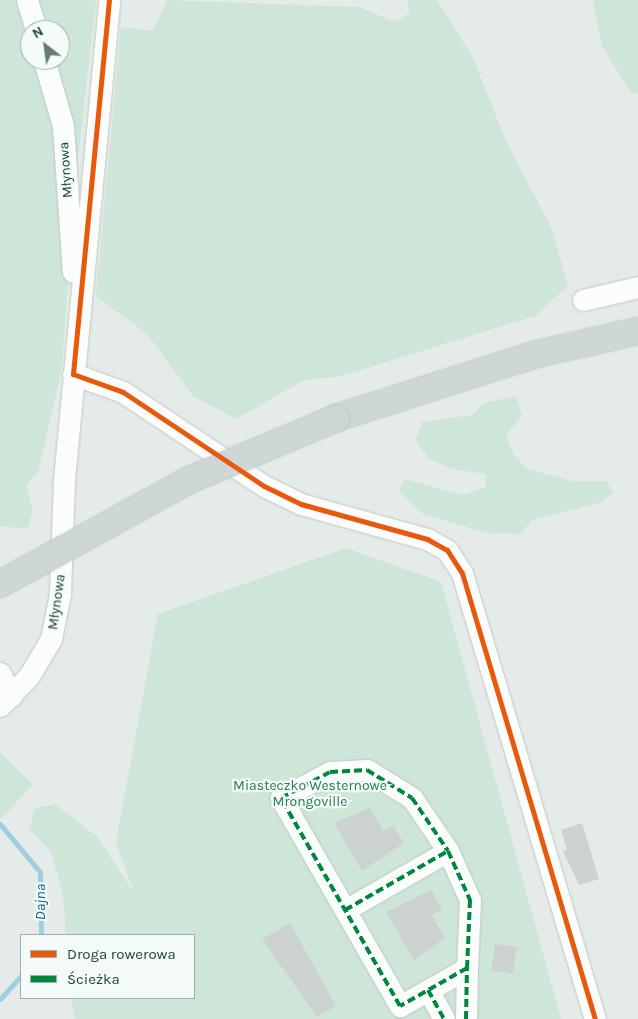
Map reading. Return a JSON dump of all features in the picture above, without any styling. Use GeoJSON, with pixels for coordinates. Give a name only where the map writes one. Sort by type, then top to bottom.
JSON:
{"type":"FeatureCollection","features":[{"type":"Feature","properties":{"kind":"main road"},"geometry":{"type":"LineString","coordinates":[[0,584],[187,481],[336,418],[533,355],[638,331]]}},
{"type":"Feature","properties":{"kind":"street"},"geometry":{"type":"LineString","coordinates":[[27,0],[33,20]]}},
{"type":"Feature","properties":{"kind":"street","name":"Młynowa"},"geometry":{"type":"LineString","coordinates":[[6,702],[40,659],[55,626],[73,374],[109,0]]}},
{"type":"Feature","properties":{"kind":"street","name":"Młynowa"},"geometry":{"type":"LineString","coordinates":[[47,70],[63,126],[73,272],[82,277]]}},
{"type":"Feature","properties":{"kind":"street"},"geometry":{"type":"LineString","coordinates":[[583,300],[638,287]]}},
{"type":"Feature","properties":{"kind":"street"},"geometry":{"type":"LineString","coordinates":[[73,374],[123,392],[264,486],[301,504],[428,539],[447,550],[462,573],[594,1019]]}},
{"type":"Feature","properties":{"kind":"street"},"geometry":{"type":"LineString","coordinates":[[0,672],[6,702]]}},
{"type":"Feature","properties":{"kind":"street"},"geometry":{"type":"LineString","coordinates":[[466,1019],[470,900],[448,851],[412,798],[367,770],[330,772],[281,798],[400,1006],[467,968]]}},
{"type":"Feature","properties":{"kind":"street"},"geometry":{"type":"LineString","coordinates":[[345,910],[448,851]]}},
{"type":"Feature","properties":{"kind":"street"},"geometry":{"type":"LineString","coordinates":[[428,990],[444,1019]]}},
{"type":"Feature","properties":{"kind":"green space"},"geometry":{"type":"Polygon","coordinates":[[[0,0],[96,0],[77,168],[61,373],[38,472],[26,486],[33,512],[27,529],[0,526],[0,0]]]}},
{"type":"Feature","properties":{"kind":"green space"},"geometry":{"type":"Polygon","coordinates":[[[167,0],[359,7],[395,22],[409,13],[408,0],[437,0],[473,58],[506,141],[551,227],[568,286],[535,316],[338,377],[304,380],[236,419],[193,396],[147,334],[96,296],[121,27],[153,31],[167,0]]]}},
{"type":"Feature","properties":{"kind":"green space"},"geometry":{"type":"Polygon","coordinates":[[[593,0],[638,0],[638,93],[632,94],[602,47],[593,0]]]}},
{"type":"Feature","properties":{"kind":"green space"},"geometry":{"type":"Polygon","coordinates":[[[516,396],[522,415],[506,435],[513,454],[527,469],[572,481],[606,481],[613,492],[602,502],[532,520],[520,534],[487,533],[423,514],[399,491],[405,479],[462,495],[486,487],[485,474],[452,469],[428,458],[416,440],[422,422],[472,415],[484,403],[516,396]]]}},
{"type":"Feature","properties":{"kind":"green space","name":"Miasteczko Westernowe Mrongoville"},"geometry":{"type":"Polygon","coordinates":[[[346,548],[441,582],[561,1019],[75,1019],[71,999],[195,999],[195,934],[66,934],[63,894],[51,852],[30,830],[34,809],[55,804],[97,837],[133,891],[116,842],[158,614],[346,548]]]}},
{"type":"Feature","properties":{"kind":"green space"},"geometry":{"type":"Polygon","coordinates":[[[0,753],[33,784],[0,820],[0,753]]]}},
{"type":"Feature","properties":{"kind":"building"},"geometry":{"type":"Polygon","coordinates":[[[370,808],[383,831],[393,825],[404,843],[362,871],[334,823],[370,808]]]}},
{"type":"Feature","properties":{"kind":"building"},"geometry":{"type":"Polygon","coordinates":[[[582,823],[599,879],[579,885],[563,851],[567,850],[561,830],[582,823]]]}},
{"type":"Feature","properties":{"kind":"building"},"geometry":{"type":"Polygon","coordinates":[[[431,890],[442,909],[432,915],[445,938],[414,960],[386,912],[431,890]]]}},
{"type":"Feature","properties":{"kind":"building"},"geometry":{"type":"Polygon","coordinates":[[[290,923],[336,1006],[317,1017],[262,939],[290,923]]]}},
{"type":"Feature","properties":{"kind":"building"},"geometry":{"type":"Polygon","coordinates":[[[495,944],[517,947],[513,974],[491,971],[495,944]]]}},
{"type":"Feature","properties":{"kind":"waterway","name":"Dajna"},"geometry":{"type":"LineString","coordinates":[[0,824],[40,872],[41,934]]}},
{"type":"Feature","properties":{"kind":"waterway","name":"Dajna"},"geometry":{"type":"LineString","coordinates":[[0,999],[20,977]]}},
{"type":"Feature","properties":{"kind":"marked path"},"geometry":{"type":"LineString","coordinates":[[367,770],[412,798],[448,851],[470,900],[467,968],[400,1006],[281,798],[330,772],[367,770]]}},
{"type":"Feature","properties":{"kind":"marked path"},"geometry":{"type":"LineString","coordinates":[[345,910],[448,851]]}},
{"type":"Feature","properties":{"kind":"marked path"},"geometry":{"type":"LineString","coordinates":[[466,1019],[467,968]]}},
{"type":"Feature","properties":{"kind":"marked path"},"geometry":{"type":"LineString","coordinates":[[428,990],[444,1019]]}},
{"type":"Feature","properties":{"kind":"cycle path"},"geometry":{"type":"LineString","coordinates":[[109,0],[73,374],[123,392],[264,486],[301,504],[427,539],[447,550],[462,573],[595,1019]]}}]}
